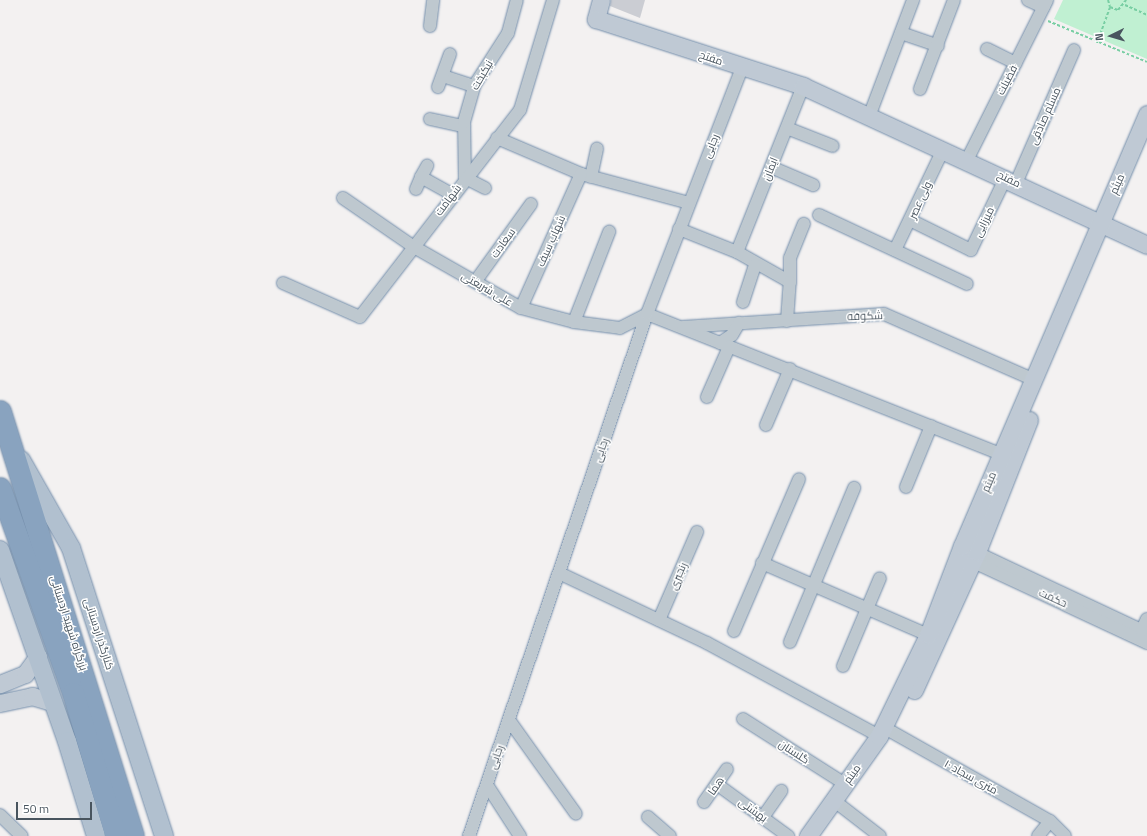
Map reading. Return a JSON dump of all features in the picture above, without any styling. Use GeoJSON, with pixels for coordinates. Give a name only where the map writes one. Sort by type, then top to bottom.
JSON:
{"type":"FeatureCollection","features":[{"type":"Feature","properties":{"kind":"highway","name":"بزرگراه شهید اردستانی"},"geometry":{"type":"LineString","coordinates":[[0,411],[133,836]]}},
{"type":"Feature","properties":{"kind":"highway","name":"بزرگراه شهید اردستانی"},"geometry":{"type":"LineString","coordinates":[[0,488],[73,693],[116,836]]}},
{"type":"Feature","properties":{"kind":"main road","name":"مفتح"},"geometry":{"type":"LineString","coordinates":[[601,0],[596,19],[742,68],[803,86],[870,114],[943,150],[1011,180],[1104,226],[1147,245]]}},
{"type":"Feature","properties":{"kind":"main road","name":"میثم"},"geometry":{"type":"LineString","coordinates":[[819,836],[841,806],[886,734],[968,554],[1104,226],[1147,114]]}},
{"type":"Feature","properties":{"kind":"main road","name":"میثم"},"geometry":{"type":"LineString","coordinates":[[808,836],[845,784],[886,734],[928,635],[968,554],[1001,454],[1104,226],[1147,140]]}},
{"type":"Feature","properties":{"kind":"main road","name":"کنارگذر اردستانی"},"geometry":{"type":"LineString","coordinates":[[11,443],[71,548],[164,836]]}},
{"type":"Feature","properties":{"kind":"main road"},"geometry":{"type":"LineString","coordinates":[[0,550],[38,656],[96,836]]}},
{"type":"Feature","properties":{"kind":"main road"},"geometry":{"type":"LineString","coordinates":[[0,684],[25,674],[38,656]]}},
{"type":"Feature","properties":{"kind":"main road"},"geometry":{"type":"LineString","coordinates":[[0,704],[32,696],[52,702]]}},
{"type":"Feature","properties":{"kind":"street"},"geometry":{"type":"LineString","coordinates":[[430,26],[433,0]]}},
{"type":"Feature","properties":{"kind":"street","name":"نیکبخت"},"geometry":{"type":"LineString","coordinates":[[465,178],[464,126],[474,86],[508,33],[517,0]]}},
{"type":"Feature","properties":{"kind":"street","name":"شهامت"},"geometry":{"type":"LineString","coordinates":[[283,283],[360,317],[465,178],[520,110],[553,0]]}},
{"type":"Feature","properties":{"kind":"street"},"geometry":{"type":"LineString","coordinates":[[870,114],[913,0]]}},
{"type":"Feature","properties":{"kind":"street"},"geometry":{"type":"LineString","coordinates":[[920,89],[938,46],[954,0]]}},
{"type":"Feature","properties":{"kind":"street"},"geometry":{"type":"LineString","coordinates":[[1028,0],[1043,8]]}},
{"type":"Feature","properties":{"kind":"street","name":"فضیلت"},"geometry":{"type":"LineString","coordinates":[[967,160],[1043,8]]}},
{"type":"Feature","properties":{"kind":"street"},"geometry":{"type":"LineString","coordinates":[[901,33],[938,46]]}},
{"type":"Feature","properties":{"kind":"street"},"geometry":{"type":"LineString","coordinates":[[987,49],[1016,63]]}},
{"type":"Feature","properties":{"kind":"street","name":"مسلم صادقی"},"geometry":{"type":"LineString","coordinates":[[1011,180],[1074,50]]}},
{"type":"Feature","properties":{"kind":"street"},"geometry":{"type":"LineString","coordinates":[[438,88],[450,54]]}},
{"type":"Feature","properties":{"kind":"street","name":"رجایی"},"geometry":{"type":"LineString","coordinates":[[469,836],[647,314],[688,203],[742,68]]}},
{"type":"Feature","properties":{"kind":"street"},"geometry":{"type":"LineString","coordinates":[[443,76],[474,86]]}},
{"type":"Feature","properties":{"kind":"street","name":"ایمان"},"geometry":{"type":"LineString","coordinates":[[737,252],[803,86]]}},
{"type":"Feature","properties":{"kind":"street"},"geometry":{"type":"LineString","coordinates":[[430,119],[464,126]]}},
{"type":"Feature","properties":{"kind":"street"},"geometry":{"type":"LineString","coordinates":[[786,128],[833,146]]}},
{"type":"Feature","properties":{"kind":"street"},"geometry":{"type":"LineString","coordinates":[[497,138],[586,176],[688,203]]}},
{"type":"Feature","properties":{"kind":"street","name":"شهاب سیف"},"geometry":{"type":"LineString","coordinates":[[521,308],[586,176],[597,149]]}},
{"type":"Feature","properties":{"kind":"street","name":"ولی عصر"},"geometry":{"type":"LineString","coordinates":[[896,250],[943,150]]}},
{"type":"Feature","properties":{"kind":"street"},"geometry":{"type":"LineString","coordinates":[[416,189],[427,166]]}},
{"type":"Feature","properties":{"kind":"street"},"geometry":{"type":"LineString","coordinates":[[771,167],[813,185]]}},
{"type":"Feature","properties":{"kind":"street"},"geometry":{"type":"LineString","coordinates":[[422,178],[452,195]]}},
{"type":"Feature","properties":{"kind":"street"},"geometry":{"type":"LineString","coordinates":[[465,178],[485,188]]}},
{"type":"Feature","properties":{"kind":"street","name":"میرزایی"},"geometry":{"type":"LineString","coordinates":[[910,220],[970,250],[1011,180]]}},
{"type":"Feature","properties":{"kind":"street","name":"علی شریعتی"},"geometry":{"type":"LineString","coordinates":[[343,198],[414,247],[521,308],[574,322],[620,328],[647,314]]}},
{"type":"Feature","properties":{"kind":"street","name":"سعادت"},"geometry":{"type":"LineString","coordinates":[[475,282],[531,204]]}},
{"type":"Feature","properties":{"kind":"street"},"geometry":{"type":"LineString","coordinates":[[819,215],[967,284]]}},
{"type":"Feature","properties":{"kind":"street"},"geometry":{"type":"LineString","coordinates":[[787,320],[790,258],[804,224]]}},
{"type":"Feature","properties":{"kind":"street"},"geometry":{"type":"LineString","coordinates":[[679,229],[737,252],[755,265],[790,282]]}},
{"type":"Feature","properties":{"kind":"street"},"geometry":{"type":"LineString","coordinates":[[574,322],[609,232]]}},
{"type":"Feature","properties":{"kind":"street"},"geometry":{"type":"LineString","coordinates":[[743,302],[755,265]]}},
{"type":"Feature","properties":{"kind":"street"},"geometry":{"type":"LineString","coordinates":[[647,314],[724,345],[790,369],[1001,454]]}},
{"type":"Feature","properties":{"kind":"street","name":"شکوفه"},"geometry":{"type":"LineString","coordinates":[[682,328],[884,314],[1034,380]]}},
{"type":"Feature","properties":{"kind":"street"},"geometry":{"type":"LineString","coordinates":[[707,397],[724,345],[739,323]]}},
{"type":"Feature","properties":{"kind":"street"},"geometry":{"type":"LineString","coordinates":[[766,425],[790,369]]}},
{"type":"Feature","properties":{"kind":"street"},"geometry":{"type":"LineString","coordinates":[[906,487],[931,426]]}},
{"type":"Feature","properties":{"kind":"street"},"geometry":{"type":"LineString","coordinates":[[734,631],[799,479]]}},
{"type":"Feature","properties":{"kind":"street"},"geometry":{"type":"LineString","coordinates":[[790,642],[812,584],[854,488]]}},
{"type":"Feature","properties":{"kind":"street","name":"رنجبری"},"geometry":{"type":"LineString","coordinates":[[659,620],[697,532]]}},
{"type":"Feature","properties":{"kind":"street","name":"حکمت"},"geometry":{"type":"LineString","coordinates":[[968,554],[1145,627]]}},
{"type":"Feature","properties":{"kind":"street","name":"حکمت"},"geometry":{"type":"LineString","coordinates":[[968,554],[1147,643]]}},
{"type":"Feature","properties":{"kind":"street"},"geometry":{"type":"LineString","coordinates":[[762,563],[867,607],[928,635]]}},
{"type":"Feature","properties":{"kind":"street","name":"۱۰ متری سجاد"},"geometry":{"type":"LineString","coordinates":[[559,573],[659,620],[886,734],[1050,821],[1065,836]]}},
{"type":"Feature","properties":{"kind":"street"},"geometry":{"type":"LineString","coordinates":[[842,666],[880,578]]}},
{"type":"Feature","properties":{"kind":"street","name":"گلستان"},"geometry":{"type":"LineString","coordinates":[[743,719],[845,784]]}},
{"type":"Feature","properties":{"kind":"street"},"geometry":{"type":"LineString","coordinates":[[509,720],[576,814]]}},
{"type":"Feature","properties":{"kind":"street","name":"هما"},"geometry":{"type":"LineString","coordinates":[[704,802],[718,785],[727,769]]}},
{"type":"Feature","properties":{"kind":"street"},"geometry":{"type":"LineString","coordinates":[[487,785],[520,836]]}},
{"type":"Feature","properties":{"kind":"street","name":"بهشتی"},"geometry":{"type":"LineString","coordinates":[[718,785],[788,836]]}},
{"type":"Feature","properties":{"kind":"street"},"geometry":{"type":"LineString","coordinates":[[763,818],[781,791]]}},
{"type":"Feature","properties":{"kind":"street"},"geometry":{"type":"LineString","coordinates":[[841,806],[880,836]]}},
{"type":"Feature","properties":{"kind":"street"},"geometry":{"type":"LineString","coordinates":[[0,816],[22,836]]}},
{"type":"Feature","properties":{"kind":"street"},"geometry":{"type":"LineString","coordinates":[[648,817],[670,836]]}},
{"type":"Feature","properties":{"kind":"street"},"geometry":{"type":"LineString","coordinates":[[1038,836],[1050,821]]}},
{"type":"Feature","properties":{"kind":"path"},"geometry":{"type":"LineString","coordinates":[[1097,43],[1110,7],[1108,0]]}},
{"type":"Feature","properties":{"kind":"path"},"geometry":{"type":"LineString","coordinates":[[1110,7],[1118,10],[1125,5],[1126,0]]}},
{"type":"Feature","properties":{"kind":"path"},"geometry":{"type":"LineString","coordinates":[[1125,5],[1147,15]]}},
{"type":"Feature","properties":{"kind":"path"},"geometry":{"type":"LineString","coordinates":[[1043,8],[1097,43],[1147,62]]}},
{"type":"Feature","properties":{"kind":"green space"},"geometry":{"type":"Polygon","coordinates":[[[1063,0],[1147,0],[1147,59],[1054,19],[1063,0]]]}},
{"type":"Feature","properties":{"kind":"building"},"geometry":{"type":"Polygon","coordinates":[[[611,0],[645,0],[640,18],[610,6],[611,0]]]}}]}
